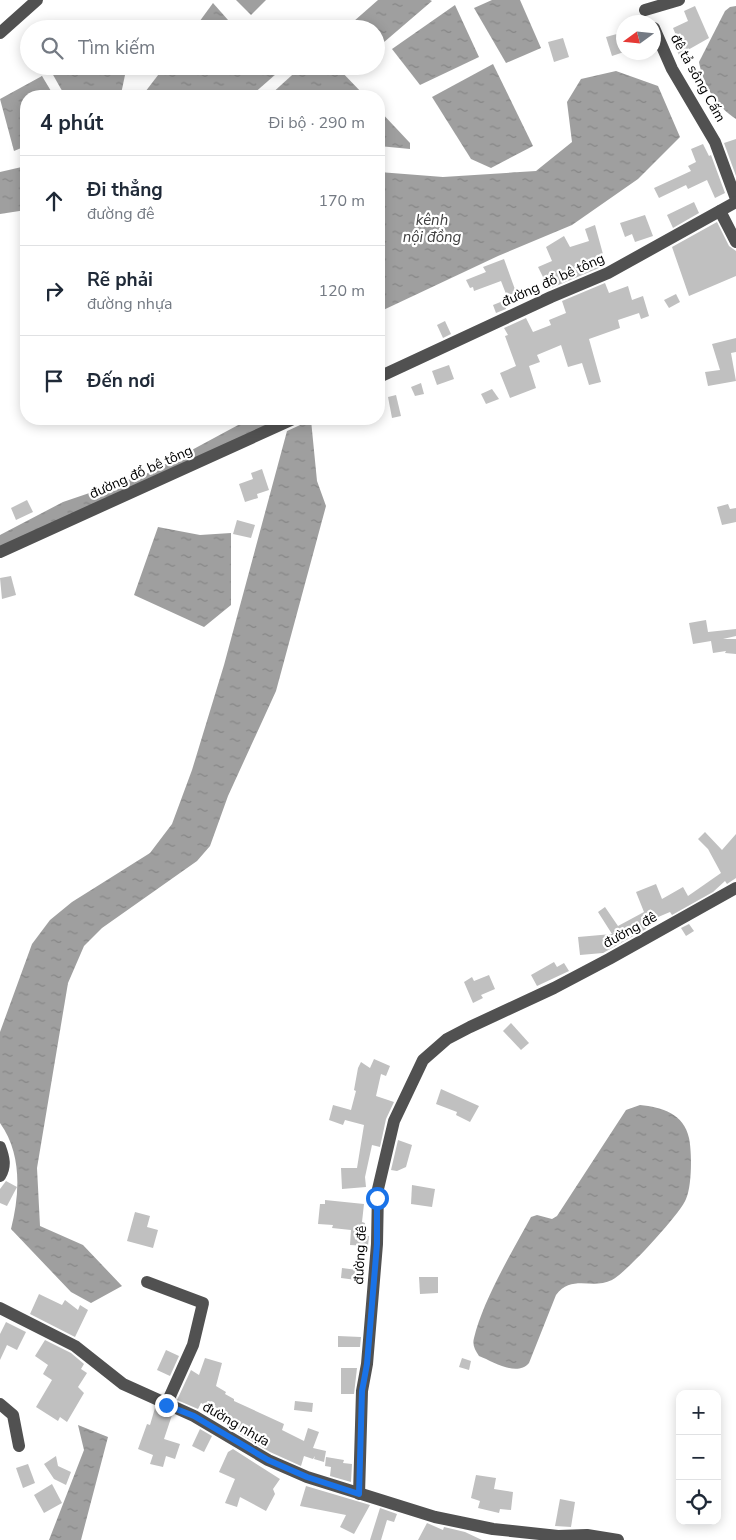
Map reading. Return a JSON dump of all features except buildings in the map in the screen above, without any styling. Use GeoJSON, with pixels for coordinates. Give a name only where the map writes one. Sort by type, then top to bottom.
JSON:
{"type":"FeatureCollection","features":[{"type":"Feature","properties":{"kind":"street"},"geometry":{"type":"LineString","coordinates":[[0,32],[37,0]]}},
{"type":"Feature","properties":{"kind":"street"},"geometry":{"type":"LineString","coordinates":[[643,5],[679,0]]}},
{"type":"Feature","properties":{"kind":"street","name":"đê tả sông Cấm"},"geometry":{"type":"LineString","coordinates":[[661,44],[672,69],[716,142],[736,200]]}},
{"type":"Feature","properties":{"kind":"street","name":"đường đổ bê tông"},"geometry":{"type":"LineString","coordinates":[[385,374],[551,296],[608,273],[720,211],[736,200]]}},
{"type":"Feature","properties":{"kind":"street"},"geometry":{"type":"LineString","coordinates":[[720,211],[736,242]]}},
{"type":"Feature","properties":{"kind":"street","name":"đường đổ bê tông"},"geometry":{"type":"LineString","coordinates":[[0,552],[280,425]]}},
{"type":"Feature","properties":{"kind":"street","name":"đường đê"},"geometry":{"type":"LineString","coordinates":[[359,1494],[362,1391],[367,1364],[377,1244],[378,1189],[394,1121],[423,1060],[447,1039],[593,968],[736,888]]}},
{"type":"Feature","properties":{"kind":"street"},"geometry":{"type":"LineString","coordinates":[[0,1147],[4,1158],[4,1169],[0,1176]]}},
{"type":"Feature","properties":{"kind":"street"},"geometry":{"type":"LineString","coordinates":[[147,1282],[203,1303],[193,1345],[166,1405]]}},
{"type":"Feature","properties":{"kind":"street","name":"đường nhựa"},"geometry":{"type":"LineString","coordinates":[[0,1308],[75,1346],[123,1384],[194,1416],[268,1460],[299,1474],[359,1494]]}},
{"type":"Feature","properties":{"kind":"street"},"geometry":{"type":"LineString","coordinates":[[0,1404],[13,1415],[19,1446]]}},
{"type":"Feature","properties":{"kind":"street"},"geometry":{"type":"LineString","coordinates":[[359,1494],[435,1518],[493,1529],[558,1536],[587,1535],[618,1540]]}},
{"type":"Feature","properties":{"kind":"water"},"geometry":{"type":"Polygon","coordinates":[[[236,0],[266,0],[251,15],[236,0]]]}},
{"type":"Feature","properties":{"kind":"water"},"geometry":{"type":"Polygon","coordinates":[[[378,0],[432,1],[385,41],[385,20],[355,20],[378,0]]]}},
{"type":"Feature","properties":{"kind":"water"},"geometry":{"type":"Polygon","coordinates":[[[492,0],[520,0],[541,48],[506,63],[474,8],[492,0]]]}},
{"type":"Feature","properties":{"kind":"water"},"geometry":{"type":"Polygon","coordinates":[[[213,3],[228,20],[201,20],[213,3]]]}},
{"type":"Feature","properties":{"kind":"water"},"geometry":{"type":"Polygon","coordinates":[[[455,5],[479,57],[420,85],[392,49],[455,5]]]}},
{"type":"Feature","properties":{"kind":"water"},"geometry":{"type":"Polygon","coordinates":[[[736,6],[736,119],[722,108],[711,94],[699,62],[725,11],[730,7],[736,6]]]}},
{"type":"Feature","properties":{"kind":"water"},"geometry":{"type":"Polygon","coordinates":[[[493,64],[533,146],[491,168],[471,159],[432,97],[493,64]]]}},
{"type":"Feature","properties":{"kind":"water","name":"kênh nội đồng"},"geometry":{"type":"Polygon","coordinates":[[[616,71],[658,86],[680,137],[638,179],[572,225],[498,256],[385,309],[385,172],[443,177],[536,171],[572,142],[567,102],[581,79],[616,71]]]}},
{"type":"Feature","properties":{"kind":"water"},"geometry":{"type":"Polygon","coordinates":[[[53,75],[125,75],[122,90],[62,90],[53,75]]]}},
{"type":"Feature","properties":{"kind":"water"},"geometry":{"type":"Polygon","coordinates":[[[158,75],[275,75],[258,90],[147,90],[158,75]]]}},
{"type":"Feature","properties":{"kind":"water"},"geometry":{"type":"Polygon","coordinates":[[[292,75],[345,75],[359,90],[276,90],[292,75]]]}},
{"type":"Feature","properties":{"kind":"water"},"geometry":{"type":"Polygon","coordinates":[[[42,76],[50,90],[20,90],[20,148],[14,151],[0,99],[42,76]]]}},
{"type":"Feature","properties":{"kind":"water"},"geometry":{"type":"Polygon","coordinates":[[[385,116],[410,143],[410,149],[385,147],[385,116]]]}},
{"type":"Feature","properties":{"kind":"water"},"geometry":{"type":"Polygon","coordinates":[[[20,167],[20,211],[0,214],[0,172],[20,167]]]}},
{"type":"Feature","properties":{"kind":"water"},"geometry":{"type":"Polygon","coordinates":[[[238,425],[272,425],[0,548],[0,535],[63,502],[151,472],[238,425]]]}},
{"type":"Feature","properties":{"kind":"water"},"geometry":{"type":"Polygon","coordinates":[[[300,425],[311,425],[317,481],[326,506],[276,691],[228,796],[210,846],[197,861],[102,928],[84,946],[68,983],[37,1168],[40,1226],[83,1245],[122,1286],[91,1303],[71,1292],[11,1229],[16,1202],[17,1174],[12,1148],[0,1123],[0,1032],[32,944],[50,920],[72,902],[150,853],[172,824],[192,770],[224,665],[287,431],[300,425]]]}},
{"type":"Feature","properties":{"kind":"water"},"geometry":{"type":"Polygon","coordinates":[[[158,527],[200,535],[231,533],[231,605],[204,627],[134,595],[158,527]]]}},
{"type":"Feature","properties":{"kind":"water"},"geometry":{"type":"Polygon","coordinates":[[[640,1105],[671,1113],[682,1123],[686,1130],[691,1152],[691,1169],[688,1193],[682,1206],[652,1242],[629,1266],[612,1280],[597,1284],[569,1285],[556,1295],[529,1363],[524,1367],[512,1369],[479,1356],[473,1343],[478,1323],[499,1276],[531,1217],[537,1215],[552,1219],[557,1216],[626,1110],[640,1105]]]}},
{"type":"Feature","properties":{"kind":"water"},"geometry":{"type":"Polygon","coordinates":[[[78,1425],[108,1437],[81,1540],[49,1540],[84,1450],[78,1425]]]}},
{"type":"Feature","properties":{"kind":"route"},"geometry":{"type":"LineString","coordinates":[[166,1405],[213,1426],[268,1460],[307,1477],[359,1494],[362,1391],[367,1364],[377,1244],[377,1198]]}}]}
